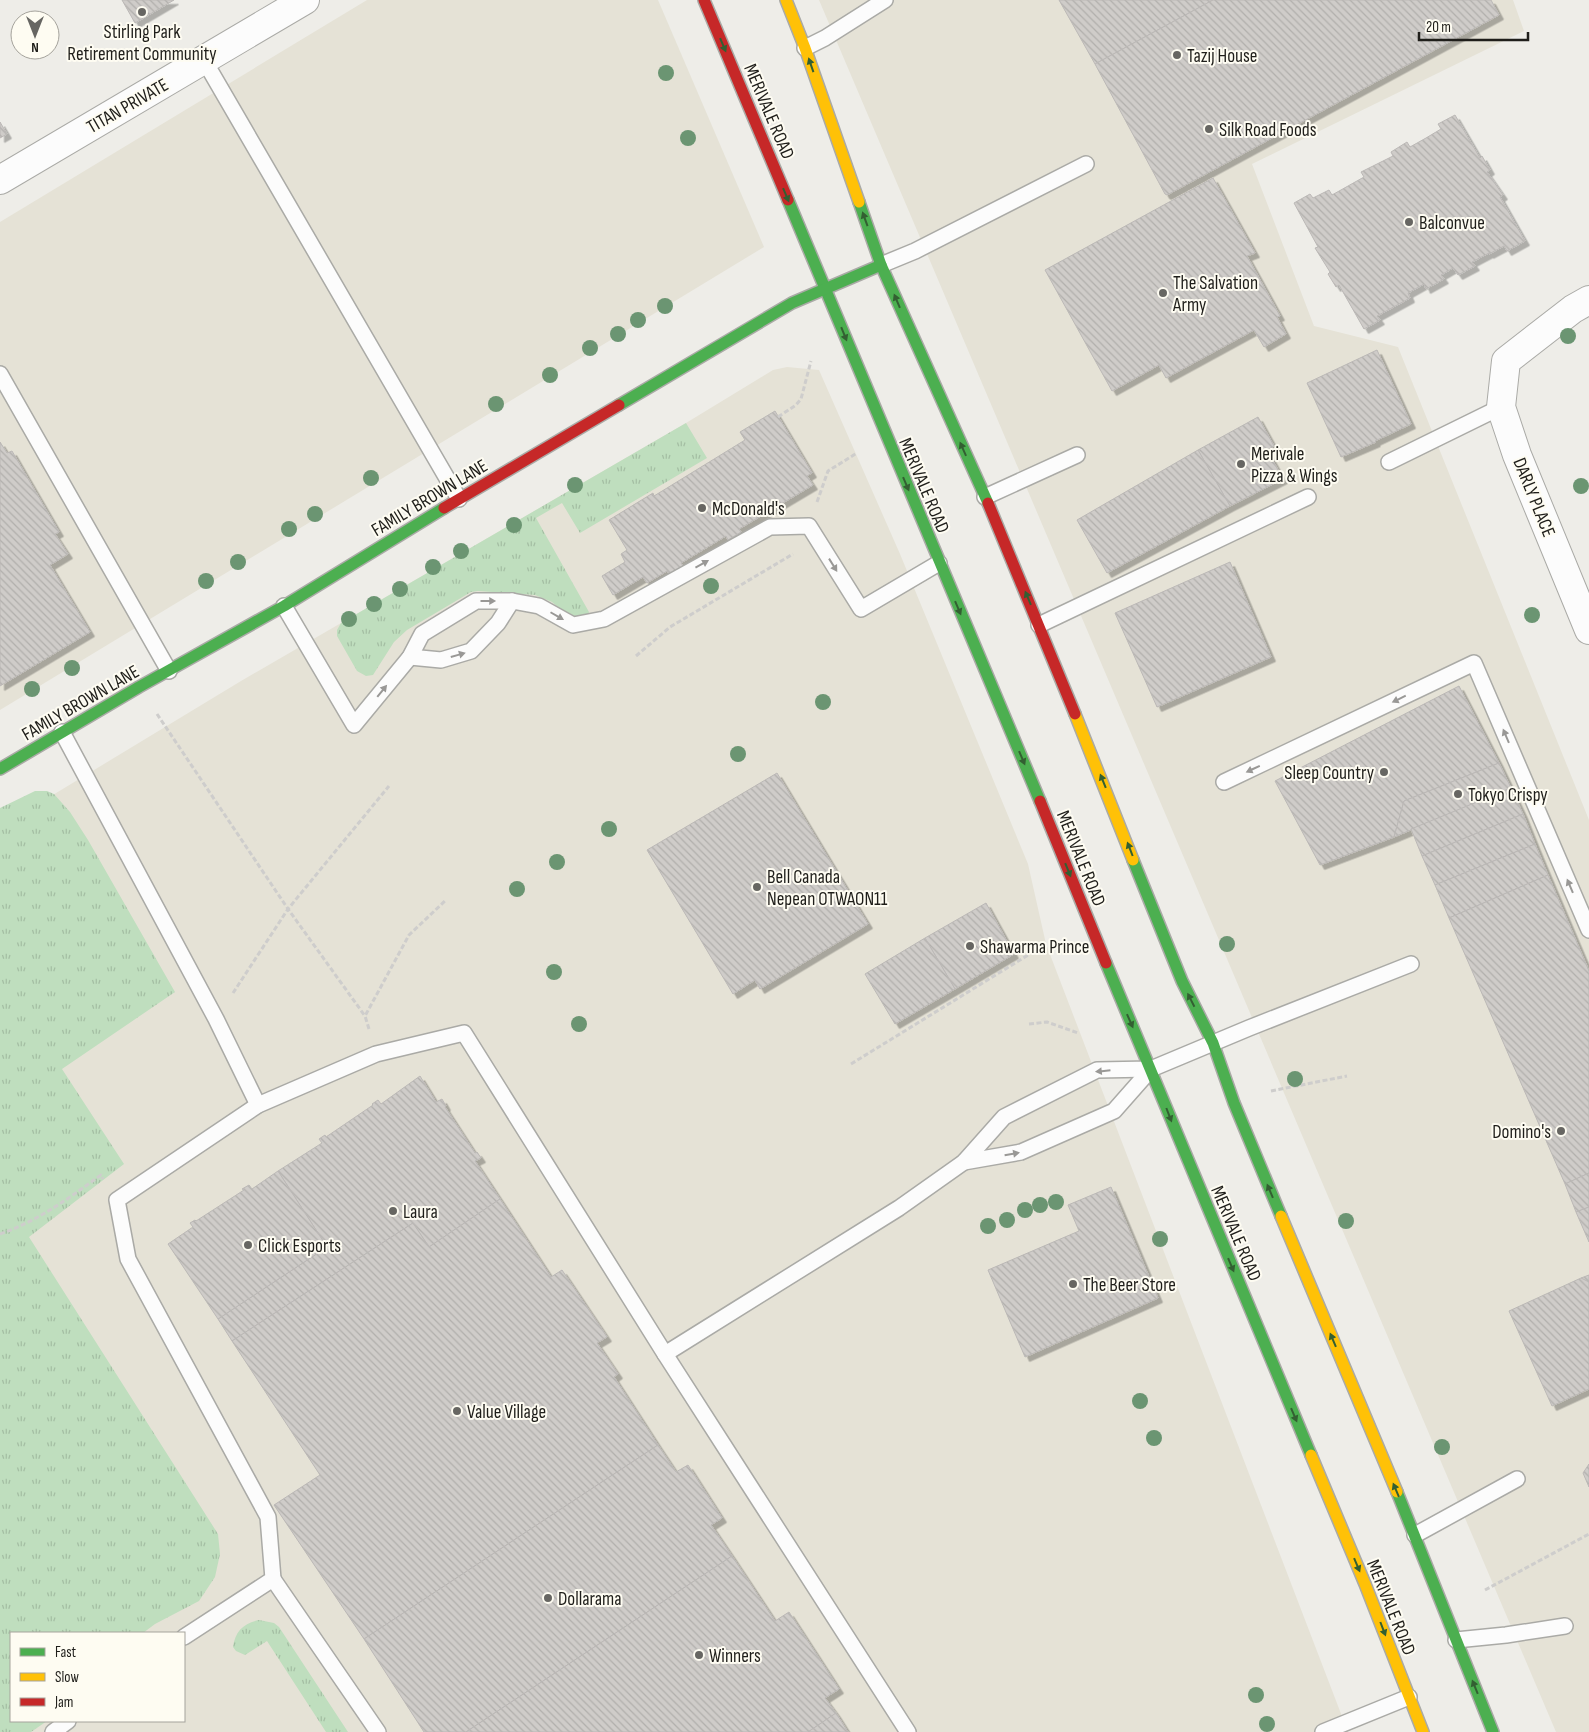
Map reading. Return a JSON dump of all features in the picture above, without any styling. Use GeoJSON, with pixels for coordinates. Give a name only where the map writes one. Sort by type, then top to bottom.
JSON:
{"type":"FeatureCollection","features":[{"type":"Feature","properties":{"kind":"main road","name":"MERIVALE ROAD"},"geometry":{"type":"LineString","coordinates":[[704,0],[1050,825],[1126,1012],[1152,1069],[1172,1123],[1365,1584],[1424,1732]]}},
{"type":"Feature","properties":{"kind":"main road"},"geometry":{"type":"LineString","coordinates":[[786,0],[881,264],[985,497],[1039,625],[1182,982],[1213,1043],[1234,1103],[1415,1535],[1493,1732]]}},
{"type":"Feature","properties":{"kind":"main road","name":"FAMILY BROWN LANE"},"geometry":{"type":"LineString","coordinates":[[0,769],[139,687],[284,606],[459,499],[792,303],[881,264]]}},
{"type":"Feature","properties":{"kind":"street","name":"TITAN PRIVATE"},"geometry":{"type":"LineString","coordinates":[[0,180],[305,0]]}},
{"type":"Feature","properties":{"kind":"street","name":"DARLY PLACE"},"geometry":{"type":"LineString","coordinates":[[1589,300],[1573,309],[1506,361],[1501,407],[1517,455],[1589,630]]}},
{"type":"Feature","properties":{"kind":"lane"},"geometry":{"type":"LineString","coordinates":[[804,48],[825,38],[885,0]]}},
{"type":"Feature","properties":{"kind":"lane"},"geometry":{"type":"LineString","coordinates":[[204,60],[459,499]]}},
{"type":"Feature","properties":{"kind":"lane"},"geometry":{"type":"LineString","coordinates":[[881,264],[915,251],[1086,164]]}},
{"type":"Feature","properties":{"kind":"lane"},"geometry":{"type":"LineString","coordinates":[[0,374],[169,670]]}},
{"type":"Feature","properties":{"kind":"lane"},"geometry":{"type":"LineString","coordinates":[[1389,462],[1501,407]]}},
{"type":"Feature","properties":{"kind":"lane"},"geometry":{"type":"LineString","coordinates":[[985,497],[1077,455]]}},
{"type":"Feature","properties":{"kind":"lane"},"geometry":{"type":"LineString","coordinates":[[1039,625],[1308,497]]}},
{"type":"Feature","properties":{"kind":"lane"},"geometry":{"type":"LineString","coordinates":[[284,606],[354,725],[410,657],[422,634],[476,601],[512,601],[539,606],[573,625],[604,619],[770,527],[809,526],[861,609],[939,564]]}},
{"type":"Feature","properties":{"kind":"lane"},"geometry":{"type":"LineString","coordinates":[[410,657],[441,660],[471,651],[498,623],[512,601]]}},
{"type":"Feature","properties":{"kind":"lane"},"geometry":{"type":"LineString","coordinates":[[1224,782],[1474,663],[1589,930]]}},
{"type":"Feature","properties":{"kind":"lane"},"geometry":{"type":"LineString","coordinates":[[62,732],[216,1019],[258,1105]]}},
{"type":"Feature","properties":{"kind":"lane"},"geometry":{"type":"LineString","coordinates":[[666,1354],[899,1208],[964,1162],[1004,1117],[1097,1070],[1152,1069],[1411,964]]}},
{"type":"Feature","properties":{"kind":"lane"},"geometry":{"type":"LineString","coordinates":[[378,1732],[273,1579],[268,1517],[128,1259],[117,1200],[258,1105],[376,1054],[464,1033],[666,1354],[908,1732]]}},
{"type":"Feature","properties":{"kind":"lane"},"geometry":{"type":"LineString","coordinates":[[964,1162],[1021,1152],[1114,1111],[1152,1069]]}},
{"type":"Feature","properties":{"kind":"lane"},"geometry":{"type":"LineString","coordinates":[[1415,1535],[1517,1479]]}},
{"type":"Feature","properties":{"kind":"lane"},"geometry":{"type":"LineString","coordinates":[[185,1636],[273,1579]]}},
{"type":"Feature","properties":{"kind":"lane"},"geometry":{"type":"LineString","coordinates":[[1456,1640],[1565,1626]]}},
{"type":"Feature","properties":{"kind":"lane"},"geometry":{"type":"LineString","coordinates":[[1323,1732],[1409,1696]]}},
{"type":"Feature","properties":{"kind":"lane"},"geometry":{"type":"LineString","coordinates":[[53,1732],[67,1722]]}},
{"type":"Feature","properties":{"kind":"path"},"geometry":{"type":"LineString","coordinates":[[778,417],[796,405],[801,399],[811,361]]}},
{"type":"Feature","properties":{"kind":"path"},"geometry":{"type":"LineString","coordinates":[[139,687],[288,909],[365,1016],[376,1054]]}},
{"type":"Feature","properties":{"kind":"path"},"geometry":{"type":"LineString","coordinates":[[216,1019],[288,909],[389,786]]}},
{"type":"Feature","properties":{"kind":"path"},"geometry":{"type":"LineString","coordinates":[[365,1016],[409,935],[446,900]]}},
{"type":"Feature","properties":{"kind":"path"},"geometry":{"type":"LineString","coordinates":[[851,1064],[1046,944]]}},
{"type":"Feature","properties":{"kind":"path"},"geometry":{"type":"LineString","coordinates":[[1029,1024],[1047,1022],[1078,1033]]}},
{"type":"Feature","properties":{"kind":"path"},"geometry":{"type":"LineString","coordinates":[[1271,1091],[1347,1076]]}},
{"type":"Feature","properties":{"kind":"path"},"geometry":{"type":"LineString","coordinates":[[0,1234],[17,1228],[50,1211],[101,1175],[117,1200]]}},
{"type":"Feature","properties":{"kind":"path"},"geometry":{"type":"LineString","coordinates":[[1485,1590],[1589,1534]]}},
{"type":"Feature","properties":{"kind":"shaded area"},"geometry":{"type":"Polygon","coordinates":[[[367,0],[658,0],[764,247],[0,710],[0,222],[367,0]]]}},
{"type":"Feature","properties":{"kind":"shaded area"},"geometry":{"type":"Polygon","coordinates":[[[819,0],[1513,0],[1524,31],[1252,164],[1314,326],[1398,347],[1589,820],[1589,1732],[1556,1732],[819,0]]]}},
{"type":"Feature","properties":{"kind":"shaded area"},"geometry":{"type":"Polygon","coordinates":[[[787,367],[819,370],[900,554],[1028,864],[1046,944],[1348,1732],[0,1732],[0,827],[241,681],[686,423],[773,370],[787,367]]]}},
{"type":"Feature","properties":{"kind":"green space"},"geometry":{"type":"Polygon","coordinates":[[[686,423],[707,458],[580,533],[562,503],[536,518],[589,612],[588,616],[585,618],[573,617],[566,614],[552,602],[535,595],[471,592],[407,630],[394,642],[373,675],[366,676],[357,671],[337,636],[337,630],[341,623],[686,423]]]}},
{"type":"Feature","properties":{"kind":"green space"},"geometry":{"type":"Polygon","coordinates":[[[35,791],[47,791],[54,794],[70,812],[88,840],[175,992],[62,1069],[124,1164],[29,1237],[218,1534],[220,1554],[215,1577],[199,1601],[155,1624],[144,1632],[10,1632],[10,1722],[46,1722],[31,1732],[0,1732],[0,808],[35,791]]]}},
{"type":"Feature","properties":{"kind":"green space"},"geometry":{"type":"Polygon","coordinates":[[[259,1620],[274,1623],[279,1627],[348,1732],[326,1732],[267,1641],[245,1655],[236,1651],[233,1647],[238,1632],[249,1623],[259,1620]]]}},
{"type":"Feature","properties":{"kind":"building","name":"Stirling Park Retirement Community"},"geometry":{"type":"Polygon","coordinates":[[[122,0],[174,0],[135,23],[122,0]]]}},
{"type":"Feature","properties":{"kind":"building"},"geometry":{"type":"Polygon","coordinates":[[[1059,0],[1213,0],[1095,64],[1059,0]]]}},
{"type":"Feature","properties":{"kind":"building","name":"Silk Road Foods"},"geometry":{"type":"Polygon","coordinates":[[[1213,0],[1491,0],[1499,15],[1167,195],[1095,64],[1213,0]]]}},
{"type":"Feature","properties":{"kind":"building","name":"Balconvue"},"geometry":{"type":"Polygon","coordinates":[[[1455,115],[1480,158],[1482,156],[1490,170],[1487,172],[1503,195],[1500,197],[1525,241],[1507,251],[1504,246],[1489,253],[1472,262],[1475,266],[1458,275],[1453,268],[1441,275],[1444,279],[1426,289],[1424,284],[1408,293],[1410,298],[1377,316],[1380,320],[1364,329],[1339,285],[1336,287],[1328,274],[1330,272],[1315,248],[1318,247],[1294,203],[1310,194],[1313,198],[1329,190],[1332,195],[1364,177],[1361,172],[1393,156],[1391,152],[1407,142],[1410,147],[1441,129],[1438,124],[1455,115]]]}},
{"type":"Feature","properties":{"kind":"building"},"geometry":{"type":"Polygon","coordinates":[[[0,122],[7,134],[0,138],[0,122]]]}},
{"type":"Feature","properties":{"kind":"building","name":"The Salvation Army"},"geometry":{"type":"Polygon","coordinates":[[[1213,178],[1255,253],[1247,256],[1280,316],[1277,317],[1286,334],[1264,347],[1254,330],[1166,378],[1159,365],[1112,391],[1045,270],[1213,178]]]}},
{"type":"Feature","properties":{"kind":"building"},"geometry":{"type":"Polygon","coordinates":[[[1377,350],[1411,424],[1341,457],[1307,383],[1377,350]]]}},
{"type":"Feature","properties":{"kind":"building","name":"McDonald's"},"geometry":{"type":"Polygon","coordinates":[[[775,411],[812,473],[807,476],[813,485],[739,529],[741,532],[728,540],[726,536],[681,563],[683,566],[670,575],[667,571],[647,583],[643,577],[613,595],[602,576],[625,562],[621,554],[627,550],[609,520],[653,493],[654,496],[745,440],[740,432],[775,411]]]}},
{"type":"Feature","properties":{"kind":"building","name":"Merivale Pizza & Wings"},"geometry":{"type":"Polygon","coordinates":[[[1258,417],[1274,446],[1267,450],[1283,479],[1230,506],[1198,450],[1258,417]]]}},
{"type":"Feature","properties":{"kind":"building"},"geometry":{"type":"Polygon","coordinates":[[[0,442],[7,453],[12,451],[59,532],[55,534],[68,554],[50,565],[90,632],[0,686],[0,442]]]}},
{"type":"Feature","properties":{"kind":"building"},"geometry":{"type":"Polygon","coordinates":[[[1198,450],[1230,506],[1107,573],[1077,520],[1198,450]]]}},
{"type":"Feature","properties":{"kind":"building"},"geometry":{"type":"Polygon","coordinates":[[[1230,562],[1271,657],[1157,707],[1115,613],[1230,562]]]}},
{"type":"Feature","properties":{"kind":"building","name":"Sleep Country"},"geometry":{"type":"Polygon","coordinates":[[[1459,686],[1499,763],[1404,801],[1394,837],[1320,865],[1275,781],[1459,686]]]}},
{"type":"Feature","properties":{"kind":"building","name":"Tokyo Crispy"},"geometry":{"type":"Polygon","coordinates":[[[1499,763],[1511,788],[1394,837],[1404,801],[1499,763]]]}},
{"type":"Feature","properties":{"kind":"building","name":"Bell Canada Nepean OTWAON11"},"geometry":{"type":"Polygon","coordinates":[[[777,773],[868,924],[760,989],[755,980],[733,994],[647,850],[777,773]]]}},
{"type":"Feature","properties":{"kind":"building"},"geometry":{"type":"Polygon","coordinates":[[[1511,788],[1523,814],[1422,856],[1411,829],[1511,788]]]}},
{"type":"Feature","properties":{"kind":"building"},"geometry":{"type":"Polygon","coordinates":[[[1523,814],[1535,844],[1435,885],[1422,856],[1523,814]]]}},
{"type":"Feature","properties":{"kind":"building"},"geometry":{"type":"Polygon","coordinates":[[[1535,844],[1548,875],[1449,918],[1435,885],[1535,844]]]}},
{"type":"Feature","properties":{"kind":"building"},"geometry":{"type":"Polygon","coordinates":[[[1548,875],[1589,971],[1589,1173],[1565,1184],[1449,918],[1548,875]]]}},
{"type":"Feature","properties":{"kind":"building","name":"Shawarma Prince"},"geometry":{"type":"Polygon","coordinates":[[[986,903],[1014,954],[955,989],[925,938],[986,903]]]}},
{"type":"Feature","properties":{"kind":"building"},"geometry":{"type":"Polygon","coordinates":[[[925,938],[955,989],[895,1024],[865,974],[925,938]]]}},
{"type":"Feature","properties":{"kind":"building","name":"Laura"},"geometry":{"type":"Polygon","coordinates":[[[420,1076],[436,1102],[442,1099],[445,1107],[475,1153],[477,1152],[481,1158],[475,1161],[500,1199],[429,1247],[413,1223],[232,1341],[218,1319],[327,1247],[278,1171],[322,1143],[319,1139],[325,1135],[326,1137],[378,1100],[381,1104],[420,1076]]]}},
{"type":"Feature","properties":{"kind":"building","name":"Click Esports"},"geometry":{"type":"Polygon","coordinates":[[[278,1171],[327,1247],[218,1319],[168,1244],[193,1227],[190,1223],[244,1190],[242,1189],[249,1185],[252,1189],[278,1171]]]}},
{"type":"Feature","properties":{"kind":"building"},"geometry":{"type":"Polygon","coordinates":[[[1589,1173],[1589,1207],[1576,1212],[1565,1184],[1589,1173]]]}},
{"type":"Feature","properties":{"kind":"building","name":"The Beer Store"},"geometry":{"type":"Polygon","coordinates":[[[1111,1187],[1158,1298],[1025,1357],[988,1270],[1079,1231],[1068,1205],[1111,1187]]]}},
{"type":"Feature","properties":{"kind":"building","name":"Value Village"},"geometry":{"type":"Polygon","coordinates":[[[500,1199],[551,1277],[562,1270],[607,1337],[597,1343],[618,1374],[614,1377],[658,1445],[364,1639],[274,1505],[320,1475],[232,1341],[413,1223],[429,1247],[500,1199]]]}},
{"type":"Feature","properties":{"kind":"building"},"geometry":{"type":"Polygon","coordinates":[[[1589,1207],[1589,1242],[1576,1212],[1589,1207]]]}},
{"type":"Feature","properties":{"kind":"building"},"geometry":{"type":"Polygon","coordinates":[[[1589,1275],[1589,1282],[1581,1278],[1589,1275]]]}},
{"type":"Feature","properties":{"kind":"building"},"geometry":{"type":"Polygon","coordinates":[[[1581,1278],[1589,1282],[1589,1389],[1552,1406],[1509,1311],[1581,1278]]]}},
{"type":"Feature","properties":{"kind":"building","name":"Dollarama"},"geometry":{"type":"Polygon","coordinates":[[[658,1445],[676,1472],[688,1465],[722,1518],[711,1525],[732,1556],[466,1732],[424,1732],[364,1639],[658,1445]]]}},
{"type":"Feature","properties":{"kind":"building"},"geometry":{"type":"Polygon","coordinates":[[[1589,1464],[1589,1487],[1583,1473],[1589,1464]]]}},
{"type":"Feature","properties":{"kind":"building","name":"Winners"},"geometry":{"type":"Polygon","coordinates":[[[732,1556],[775,1621],[789,1612],[839,1689],[825,1698],[836,1713],[808,1732],[466,1732],[732,1556]]]}},
{"type":"Feature","properties":{"kind":"building"},"geometry":{"type":"Polygon","coordinates":[[[836,1713],[848,1732],[808,1732],[836,1713]]]}},
{"type":"Feature","properties":{"kind":"traffic: fast"},"geometry":{"type":"LineString","coordinates":[[788,200],[1040,801]]}},
{"type":"Feature","properties":{"kind":"traffic: fast"},"geometry":{"type":"LineString","coordinates":[[859,202],[881,265],[988,503]]}},
{"type":"Feature","properties":{"kind":"traffic: fast"},"geometry":{"type":"LineString","coordinates":[[619,405],[792,303],[881,265]]}},
{"type":"Feature","properties":{"kind":"traffic: fast"},"geometry":{"type":"LineString","coordinates":[[0,769],[139,687],[284,606],[444,508]]}},
{"type":"Feature","properties":{"kind":"traffic: fast"},"geometry":{"type":"LineString","coordinates":[[1133,860],[1182,981],[1213,1043],[1234,1103],[1281,1216]]}},
{"type":"Feature","properties":{"kind":"traffic: fast"},"geometry":{"type":"LineString","coordinates":[[1106,963],[1311,1455]]}},
{"type":"Feature","properties":{"kind":"traffic: fast"},"geometry":{"type":"LineString","coordinates":[[1397,1492],[1493,1732]]}},
{"type":"Feature","properties":{"kind":"traffic: slow"},"geometry":{"type":"LineString","coordinates":[[786,0],[805,48],[859,202]]}},
{"type":"Feature","properties":{"kind":"traffic: slow"},"geometry":{"type":"LineString","coordinates":[[1075,714],[1133,860]]}},
{"type":"Feature","properties":{"kind":"traffic: slow"},"geometry":{"type":"LineString","coordinates":[[1281,1216],[1397,1492]]}},
{"type":"Feature","properties":{"kind":"traffic: slow"},"geometry":{"type":"LineString","coordinates":[[1311,1455],[1365,1584],[1423,1732]]}},
{"type":"Feature","properties":{"kind":"traffic: jam"},"geometry":{"type":"LineString","coordinates":[[704,0],[788,200]]}},
{"type":"Feature","properties":{"kind":"traffic: jam"},"geometry":{"type":"LineString","coordinates":[[444,508],[619,405]]}},
{"type":"Feature","properties":{"kind":"traffic: jam"},"geometry":{"type":"LineString","coordinates":[[988,503],[1075,714]]}},
{"type":"Feature","properties":{"kind":"traffic: jam"},"geometry":{"type":"LineString","coordinates":[[1040,801],[1106,963]]}},
{"type":"Feature","properties":{"kind":"place","name":"Stirling Park Retirement Community"},"geometry":{"type":"Point","coordinates":[142,12]}},
{"type":"Feature","properties":{"kind":"place","name":"Tazij House"},"geometry":{"type":"Point","coordinates":[1177,55]}},
{"type":"Feature","properties":{"kind":"place","name":"Silk Road Foods"},"geometry":{"type":"Point","coordinates":[1209,129]}},
{"type":"Feature","properties":{"kind":"place","name":"Balconvue"},"geometry":{"type":"Point","coordinates":[1409,222]}},
{"type":"Feature","properties":{"kind":"place","name":"The Salvation Army"},"geometry":{"type":"Point","coordinates":[1163,293]}},
{"type":"Feature","properties":{"kind":"place","name":"Merivale Pizza & Wings"},"geometry":{"type":"Point","coordinates":[1241,464]}},
{"type":"Feature","properties":{"kind":"place","name":"McDonald's"},"geometry":{"type":"Point","coordinates":[702,508]}},
{"type":"Feature","properties":{"kind":"place","name":"Sleep Country"},"geometry":{"type":"Point","coordinates":[1384,772]}},
{"type":"Feature","properties":{"kind":"place","name":"Tokyo Crispy"},"geometry":{"type":"Point","coordinates":[1458,794]}},
{"type":"Feature","properties":{"kind":"place","name":"Bell Canada Nepean OTWAON11"},"geometry":{"type":"Point","coordinates":[757,887]}},
{"type":"Feature","properties":{"kind":"place","name":"Shawarma Prince"},"geometry":{"type":"Point","coordinates":[970,946]}},
{"type":"Feature","properties":{"kind":"place","name":"Domino's"},"geometry":{"type":"Point","coordinates":[1561,1131]}},
{"type":"Feature","properties":{"kind":"place","name":"Laura"},"geometry":{"type":"Point","coordinates":[393,1211]}},
{"type":"Feature","properties":{"kind":"place","name":"Click Esports"},"geometry":{"type":"Point","coordinates":[248,1245]}},
{"type":"Feature","properties":{"kind":"place","name":"The Beer Store"},"geometry":{"type":"Point","coordinates":[1073,1284]}},
{"type":"Feature","properties":{"kind":"place","name":"Value Village"},"geometry":{"type":"Point","coordinates":[457,1411]}},
{"type":"Feature","properties":{"kind":"place","name":"Dollarama"},"geometry":{"type":"Point","coordinates":[548,1598]}},
{"type":"Feature","properties":{"kind":"place","name":"Winners"},"geometry":{"type":"Point","coordinates":[699,1655]}}]}
